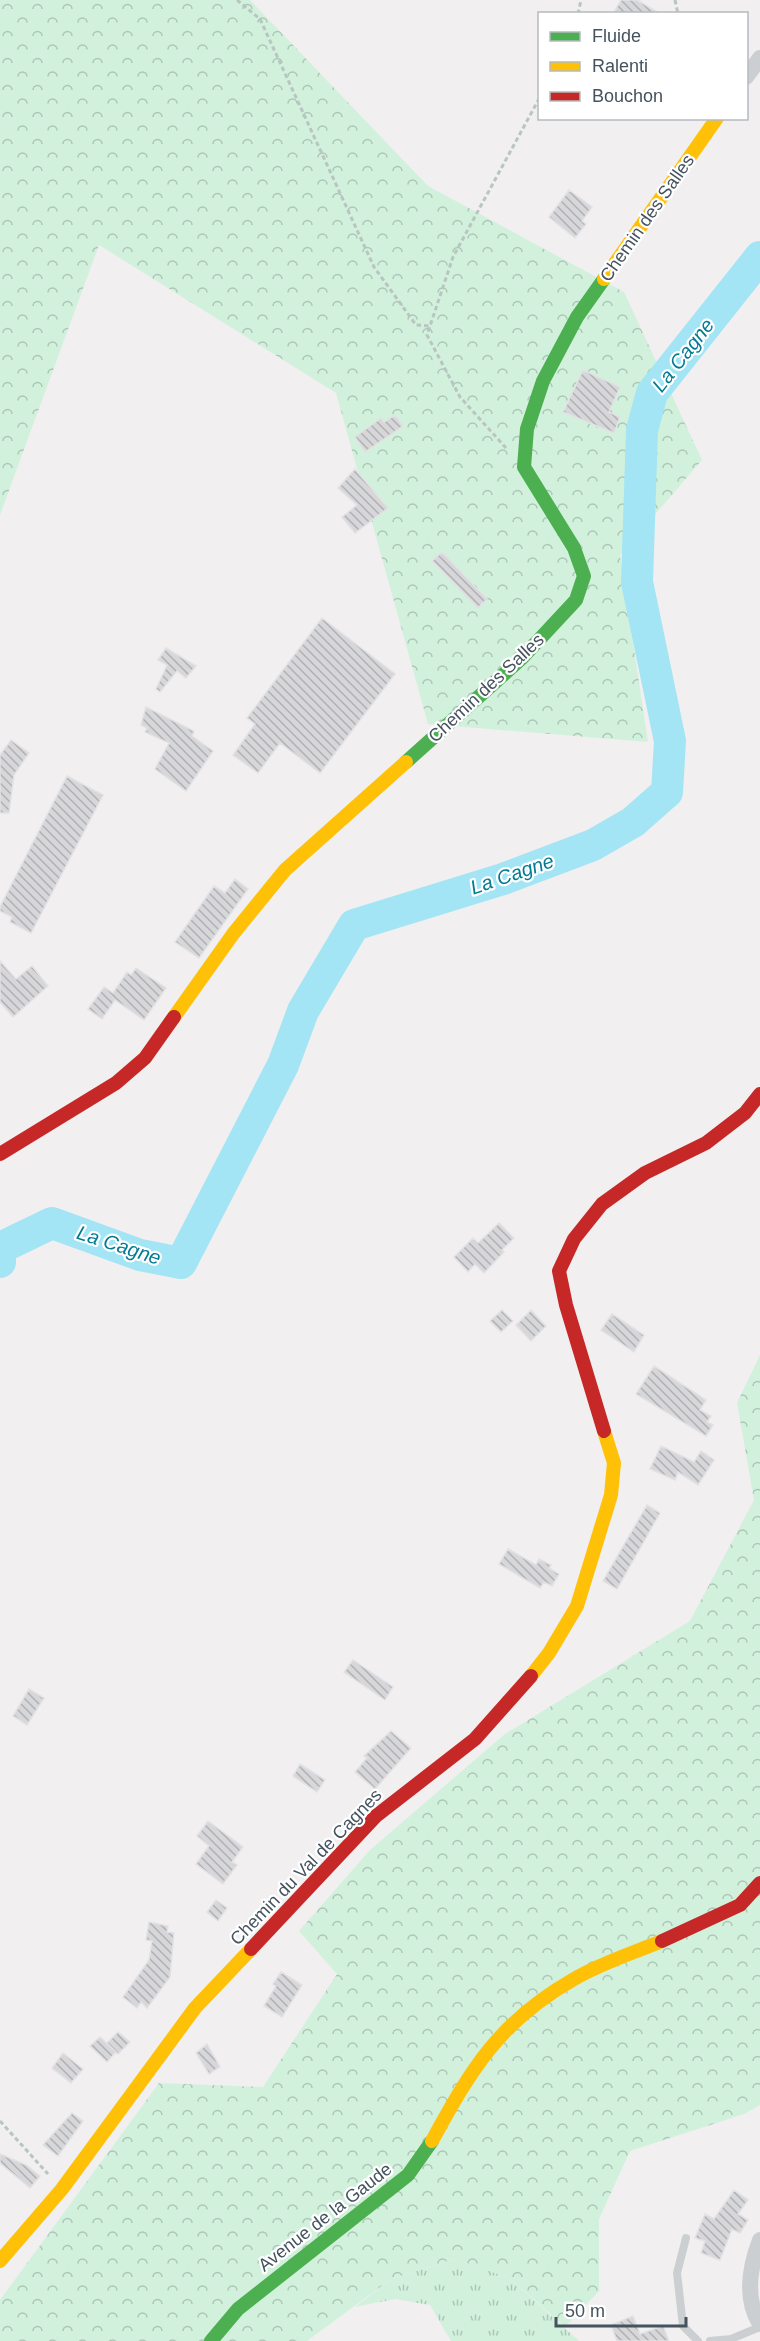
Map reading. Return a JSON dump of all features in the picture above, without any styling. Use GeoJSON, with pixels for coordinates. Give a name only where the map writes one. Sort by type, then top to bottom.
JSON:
{"type":"FeatureCollection","features":[{"type":"Feature","properties":{"kind":"street"},"geometry":{"type":"LineString","coordinates":[[748,76],[760,58]]}},
{"type":"Feature","properties":{"kind":"street","name":"Chemin des Salles"},"geometry":{"type":"LineString","coordinates":[[0,1154],[116,1083],[145,1058],[233,934],[285,870],[522,658],[576,600],[584,576],[574,548],[524,467],[526,429],[543,381],[577,317],[716,120]]}},
{"type":"Feature","properties":{"kind":"street","name":"Chemin du Val de Cagnes"},"geometry":{"type":"LineString","coordinates":[[0,2261],[62,2189],[195,2008],[376,1816],[475,1739],[512,1700],[549,1653],[577,1606],[611,1495],[614,1463],[566,1305],[559,1271],[574,1239],[602,1204],[645,1173],[706,1143],[745,1113],[760,1094]]}},
{"type":"Feature","properties":{"kind":"street","name":"Avenue de la Gaude"},"geometry":{"type":"LineString","coordinates":[[211,2341],[238,2309],[408,2175],[431,2142],[468,2075],[494,2041],[533,2006],[575,1978],[718,1917],[740,1905],[760,1883]]}},
{"type":"Feature","properties":{"kind":"street"},"geometry":{"type":"LineString","coordinates":[[760,2240],[750,2278],[751,2298],[760,2325]]}},
{"type":"Feature","properties":{"kind":"lane"},"geometry":{"type":"LineString","coordinates":[[686,2238],[677,2273],[683,2326],[698,2341]]}},
{"type":"Feature","properties":{"kind":"lane"},"geometry":{"type":"LineString","coordinates":[[710,2341],[731,2338],[760,2325]]}},
{"type":"Feature","properties":{"kind":"path"},"geometry":{"type":"LineString","coordinates":[[237,0],[260,19],[374,267],[416,326],[430,326]]}},
{"type":"Feature","properties":{"kind":"path"},"geometry":{"type":"LineString","coordinates":[[524,467],[460,398],[428,335],[453,257],[538,101]]}},
{"type":"Feature","properties":{"kind":"path"},"geometry":{"type":"LineString","coordinates":[[0,2121],[62,2189]]}},
{"type":"Feature","properties":{"kind":"green space"},"geometry":{"type":"Polygon","coordinates":[[[0,0],[250,0],[428,186],[624,292],[702,460],[620,555],[648,742],[428,724],[336,393],[99,245],[0,515],[0,0]]]}},
{"type":"Feature","properties":{"kind":"green space"},"geometry":{"type":"Polygon","coordinates":[[[760,1355],[760,2105],[744,2114],[630,2151],[599,2219],[599,2291],[565,2327],[510,2278],[454,2259],[391,2279],[307,2341],[0,2341],[0,2300],[159,2083],[263,2087],[337,1974],[299,1931],[370,1850],[505,1734],[690,1621],[754,1500],[737,1403],[760,1355]]]}},
{"type":"Feature","properties":{"kind":"green space"},"geometry":{"type":"Polygon","coordinates":[[[454,2259],[510,2278],[579,2341],[451,2341],[430,2305],[395,2299],[355,2307],[391,2279],[454,2259]]]}},
{"type":"Feature","properties":{"kind":"building"},"geometry":{"type":"Polygon","coordinates":[[[621,0],[637,0],[658,12],[614,12],[621,0]]]}},
{"type":"Feature","properties":{"kind":"building"},"geometry":{"type":"Polygon","coordinates":[[[569,190],[592,207],[582,221],[586,224],[575,238],[549,217],[569,190]]]}},
{"type":"Feature","properties":{"kind":"building"},"geometry":{"type":"Polygon","coordinates":[[[583,370],[620,387],[609,412],[620,417],[614,433],[563,412],[583,370]]]}},
{"type":"Feature","properties":{"kind":"building"},"geometry":{"type":"Polygon","coordinates":[[[395,415],[403,426],[365,452],[355,437],[381,418],[384,422],[395,415]]]}},
{"type":"Feature","properties":{"kind":"building"},"geometry":{"type":"Polygon","coordinates":[[[355,469],[388,508],[355,533],[342,517],[357,505],[338,488],[355,469]]]}},
{"type":"Feature","properties":{"kind":"building"},"geometry":{"type":"Polygon","coordinates":[[[442,552],[487,599],[478,608],[432,561],[442,552]]]}},
{"type":"Feature","properties":{"kind":"building"},"geometry":{"type":"Polygon","coordinates":[[[322,618],[395,674],[320,773],[280,743],[258,773],[233,755],[255,724],[247,718],[322,618]]]}},
{"type":"Feature","properties":{"kind":"building"},"geometry":{"type":"Polygon","coordinates":[[[166,648],[196,666],[186,678],[177,671],[160,692],[156,689],[167,665],[158,660],[166,648]]]}},
{"type":"Feature","properties":{"kind":"building"},"geometry":{"type":"Polygon","coordinates":[[[146,707],[194,731],[192,736],[213,751],[186,791],[155,769],[169,743],[145,732],[147,728],[141,725],[146,707]]]}},
{"type":"Feature","properties":{"kind":"building"},"geometry":{"type":"Polygon","coordinates":[[[11,740],[29,753],[14,775],[9,813],[0,813],[0,755],[11,740]]]}},
{"type":"Feature","properties":{"kind":"building"},"geometry":{"type":"Polygon","coordinates":[[[67,776],[103,795],[31,933],[10,922],[12,917],[0,911],[0,907],[67,776]]]}},
{"type":"Feature","properties":{"kind":"building"},"geometry":{"type":"Polygon","coordinates":[[[235,879],[248,889],[199,958],[175,942],[214,886],[225,893],[235,879]]]}},
{"type":"Feature","properties":{"kind":"building"},"geometry":{"type":"Polygon","coordinates":[[[0,961],[16,979],[32,966],[48,986],[13,1017],[0,1002],[0,961]]]}},
{"type":"Feature","properties":{"kind":"building"},"geometry":{"type":"Polygon","coordinates":[[[136,968],[166,988],[144,1020],[115,1000],[102,1019],[88,1009],[104,987],[113,993],[127,972],[131,975],[136,968]]]}},
{"type":"Feature","properties":{"kind":"building"},"geometry":{"type":"Polygon","coordinates":[[[499,1223],[514,1238],[484,1273],[475,1264],[468,1272],[454,1257],[473,1238],[478,1243],[499,1223]]]}},
{"type":"Feature","properties":{"kind":"building"},"geometry":{"type":"Polygon","coordinates":[[[502,1310],[513,1321],[501,1332],[490,1321],[502,1310]]]}},
{"type":"Feature","properties":{"kind":"building"},"geometry":{"type":"Polygon","coordinates":[[[531,1310],[546,1326],[531,1341],[516,1325],[531,1310]]]}},
{"type":"Feature","properties":{"kind":"building"},"geometry":{"type":"Polygon","coordinates":[[[612,1314],[644,1335],[634,1352],[601,1330],[612,1314]]]}},
{"type":"Feature","properties":{"kind":"building"},"geometry":{"type":"Polygon","coordinates":[[[654,1366],[706,1400],[700,1410],[711,1416],[707,1422],[713,1425],[706,1436],[636,1394],[654,1366]]]}},
{"type":"Feature","properties":{"kind":"building"},"geometry":{"type":"Polygon","coordinates":[[[661,1446],[694,1462],[701,1451],[714,1460],[698,1485],[678,1472],[675,1480],[650,1469],[661,1446]]]}},
{"type":"Feature","properties":{"kind":"building"},"geometry":{"type":"Polygon","coordinates":[[[647,1505],[660,1513],[617,1589],[603,1581],[647,1505]]]}},
{"type":"Feature","properties":{"kind":"building"},"geometry":{"type":"Polygon","coordinates":[[[508,1549],[536,1565],[539,1559],[551,1565],[549,1568],[559,1574],[552,1586],[544,1582],[540,1588],[499,1564],[508,1549]]]}},
{"type":"Feature","properties":{"kind":"building"},"geometry":{"type":"Polygon","coordinates":[[[353,1660],[393,1687],[385,1700],[344,1672],[353,1660]]]}},
{"type":"Feature","properties":{"kind":"building"},"geometry":{"type":"Polygon","coordinates":[[[29,1689],[44,1698],[27,1725],[13,1716],[29,1689]]]}},
{"type":"Feature","properties":{"kind":"building"},"geometry":{"type":"Polygon","coordinates":[[[391,1731],[411,1748],[375,1789],[355,1772],[367,1758],[364,1756],[391,1731]]]}},
{"type":"Feature","properties":{"kind":"building"},"geometry":{"type":"Polygon","coordinates":[[[300,1764],[325,1780],[317,1792],[293,1776],[300,1764]]]}},
{"type":"Feature","properties":{"kind":"building"},"geometry":{"type":"Polygon","coordinates":[[[208,1821],[243,1847],[232,1862],[237,1865],[223,1884],[196,1864],[209,1846],[197,1836],[208,1821]]]}},
{"type":"Feature","properties":{"kind":"building"},"geometry":{"type":"Polygon","coordinates":[[[216,1900],[227,1908],[218,1921],[207,1912],[216,1900]]]}},
{"type":"Feature","properties":{"kind":"building"},"geometry":{"type":"Polygon","coordinates":[[[149,1922],[168,1926],[167,1932],[174,1933],[170,1977],[147,2008],[141,2002],[137,2008],[123,1997],[149,1960],[152,1941],[146,1940],[149,1922]]]}},
{"type":"Feature","properties":{"kind":"building"},"geometry":{"type":"Polygon","coordinates":[[[281,1972],[302,1985],[282,2017],[264,2006],[281,1972]]]}},
{"type":"Feature","properties":{"kind":"building"},"geometry":{"type":"Polygon","coordinates":[[[118,2032],[130,2042],[118,2054],[107,2043],[118,2032]]]}},
{"type":"Feature","properties":{"kind":"building"},"geometry":{"type":"Polygon","coordinates":[[[100,2037],[116,2052],[107,2062],[90,2046],[100,2037]]]}},
{"type":"Feature","properties":{"kind":"building"},"geometry":{"type":"Polygon","coordinates":[[[207,2044],[220,2067],[209,2074],[196,2053],[207,2044]]]}},
{"type":"Feature","properties":{"kind":"building"},"geometry":{"type":"Polygon","coordinates":[[[63,2053],[83,2069],[71,2083],[52,2068],[63,2053]]]}},
{"type":"Feature","properties":{"kind":"building"},"geometry":{"type":"Polygon","coordinates":[[[72,2113],[83,2121],[58,2156],[43,2145],[72,2113]]]}},
{"type":"Feature","properties":{"kind":"building"},"geometry":{"type":"Polygon","coordinates":[[[0,2154],[26,2165],[40,2176],[30,2188],[0,2163],[0,2154]]]}},
{"type":"Feature","properties":{"kind":"building"},"geometry":{"type":"Polygon","coordinates":[[[734,2190],[748,2200],[738,2214],[748,2220],[740,2233],[732,2229],[720,2260],[701,2253],[705,2241],[695,2238],[705,2214],[714,2219],[734,2190]]]}},
{"type":"Feature","properties":{"kind":"building"},"geometry":{"type":"Polygon","coordinates":[[[633,2316],[640,2334],[663,2326],[669,2341],[617,2341],[611,2325],[633,2316]]]}},
{"type":"Feature","properties":{"kind":"waterway","name":"La Cagne"},"geometry":{"type":"LineString","coordinates":[[0,1262],[0,1248],[52,1223],[140,1255],[181,1263],[283,1065],[303,1011],[354,925],[503,879],[593,845],[633,822],[667,792],[670,741],[637,582],[642,430],[652,393],[760,257]]}},
{"type":"Feature","properties":{"kind":"traffic: fast"},"geometry":{"type":"LineString","coordinates":[[406,762],[522,658],[576,600],[584,576],[574,548],[524,467],[527,429],[543,381],[577,317],[604,279]]}},
{"type":"Feature","properties":{"kind":"traffic: fast"},"geometry":{"type":"LineString","coordinates":[[211,2341],[238,2309],[408,2175],[432,2141]]}},
{"type":"Feature","properties":{"kind":"traffic: slow"},"geometry":{"type":"LineString","coordinates":[[604,279],[716,120]]}},
{"type":"Feature","properties":{"kind":"traffic: slow"},"geometry":{"type":"LineString","coordinates":[[174,1017],[233,934],[285,870],[406,762]]}},
{"type":"Feature","properties":{"kind":"traffic: slow"},"geometry":{"type":"LineString","coordinates":[[531,1676],[549,1653],[577,1606],[611,1495],[614,1463],[604,1431]]}},
{"type":"Feature","properties":{"kind":"traffic: slow"},"geometry":{"type":"LineString","coordinates":[[432,2141],[475,2069],[490,2049],[526,2012],[548,1995],[584,1973],[662,1941]]}},
{"type":"Feature","properties":{"kind":"traffic: slow"},"geometry":{"type":"LineString","coordinates":[[0,2261],[62,2189],[195,2008],[251,1949]]}},
{"type":"Feature","properties":{"kind":"traffic: jam"},"geometry":{"type":"LineString","coordinates":[[0,1154],[116,1083],[145,1058],[174,1017]]}},
{"type":"Feature","properties":{"kind":"traffic: jam"},"geometry":{"type":"LineString","coordinates":[[604,1431],[566,1305],[559,1271],[574,1239],[602,1204],[645,1173],[706,1143],[745,1113],[760,1094]]}},
{"type":"Feature","properties":{"kind":"traffic: jam"},"geometry":{"type":"LineString","coordinates":[[251,1949],[376,1816],[475,1739],[531,1676]]}},
{"type":"Feature","properties":{"kind":"traffic: jam"},"geometry":{"type":"LineString","coordinates":[[662,1941],[740,1905],[760,1883]]}}]}
